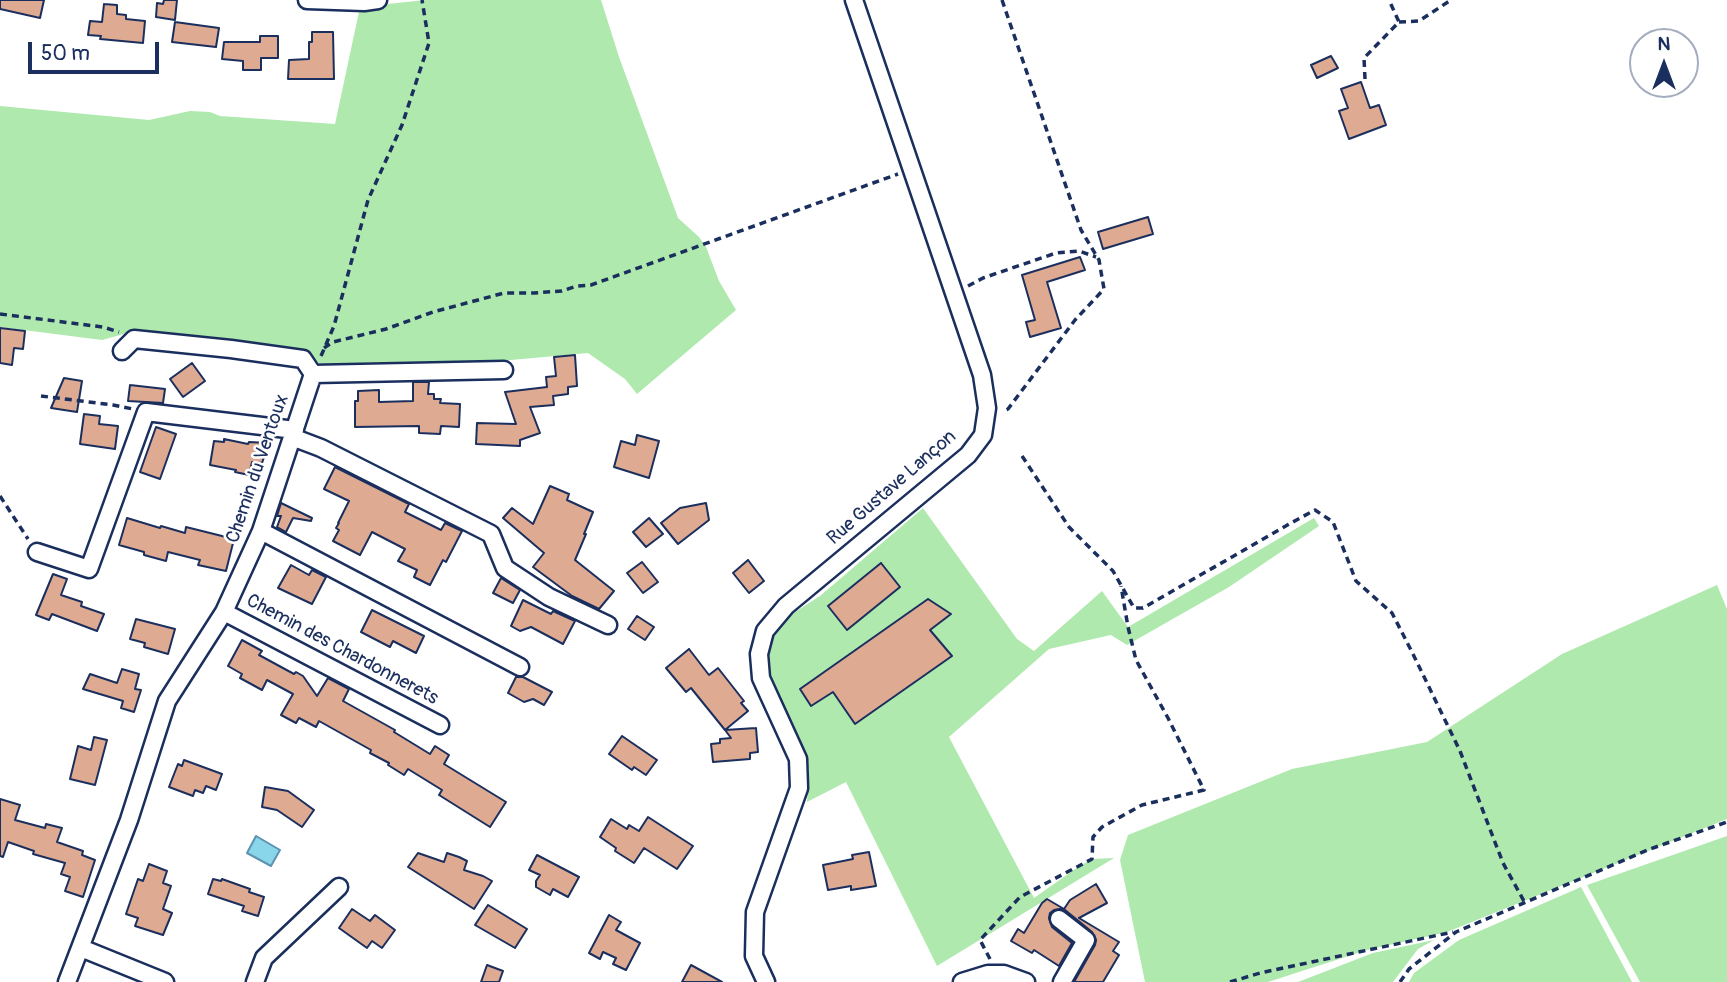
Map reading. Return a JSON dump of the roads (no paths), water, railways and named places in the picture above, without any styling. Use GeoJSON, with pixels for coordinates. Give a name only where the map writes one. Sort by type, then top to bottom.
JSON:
{"type":"FeatureCollection","features":[{"type":"Feature","properties":{"kind":"street"},"geometry":{"type":"LineString","coordinates":[[307,0],[377,0]]}},
{"type":"Feature","properties":{"kind":"street","name":"Rue Gustave Lançon"},"geometry":{"type":"LineString","coordinates":[[766,982],[754,956],[755,912],[799,788],[798,759],[761,678],[759,654],[765,631],[786,606],[968,455],[983,435],[987,408],[982,375],[854,0]]}},
{"type":"Feature","properties":{"kind":"street"},"geometry":{"type":"LineString","coordinates":[[122,351],[134,339],[231,349],[303,359],[313,374],[504,370]]}},
{"type":"Feature","properties":{"kind":"street","name":"Chemin du Ventoux"},"geometry":{"type":"LineString","coordinates":[[67,982],[129,820],[167,701],[224,612],[261,531],[313,374]]}},
{"type":"Feature","properties":{"kind":"street"},"geometry":{"type":"LineString","coordinates":[[37,552],[89,569],[146,412],[293,434],[492,534],[505,568],[549,597],[608,625]]}},
{"type":"Feature","properties":{"kind":"street"},"geometry":{"type":"LineString","coordinates":[[261,531],[520,667]]}},
{"type":"Feature","properties":{"kind":"street","name":"Chemin des Chardonnerets"},"geometry":{"type":"LineString","coordinates":[[224,612],[440,725]]}},
{"type":"Feature","properties":{"kind":"street"},"geometry":{"type":"LineString","coordinates":[[255,982],[264,958],[339,887]]}},
{"type":"Feature","properties":{"kind":"street"},"geometry":{"type":"LineString","coordinates":[[1059,919],[1086,940],[1062,982]]}},
{"type":"Feature","properties":{"kind":"street"},"geometry":{"type":"LineString","coordinates":[[81,948],[165,982]]}},
{"type":"Feature","properties":{"kind":"street"},"geometry":{"type":"LineString","coordinates":[[962,982],[988,974],[1004,974],[1026,982]]}},
{"type":"Feature","properties":{"kind":"water"},"geometry":{"type":"Polygon","coordinates":[[[256,836],[280,850],[271,866],[247,853],[256,836]]]}}]}
